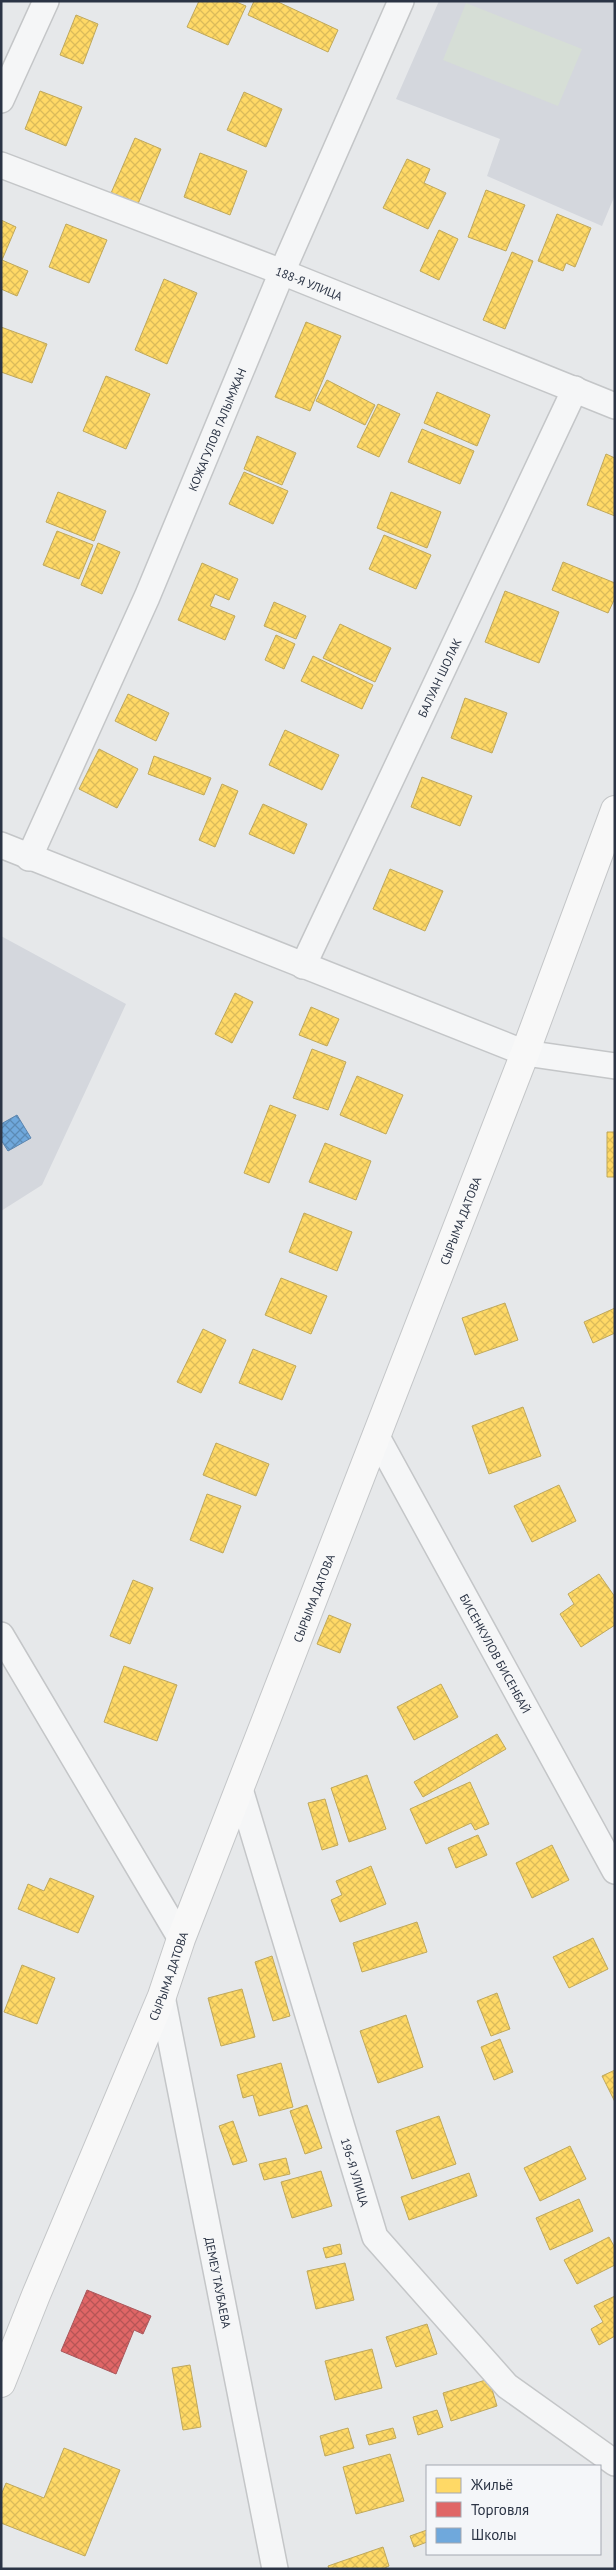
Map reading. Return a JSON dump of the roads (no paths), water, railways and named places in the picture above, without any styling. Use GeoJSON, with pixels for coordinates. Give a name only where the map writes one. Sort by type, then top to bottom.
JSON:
{"type":"FeatureCollection","features":[{"type":"Feature","properties":{"kind":"street"},"geometry":{"type":"LineString","coordinates":[[1,100],[46,1]]}},
{"type":"Feature","properties":{"kind":"street","name":"КОЖАГУЛОВ ГАЛЫМЖАН"},"geometry":{"type":"LineString","coordinates":[[29,858],[147,597],[282,272],[401,1]]}},
{"type":"Feature","properties":{"kind":"street","name":"188-Я УЛИЦА"},"geometry":{"type":"LineString","coordinates":[[1,165],[282,272],[615,406]]}},
{"type":"Feature","properties":{"kind":"street","name":"БАЛУАН ШОЛАК"},"geometry":{"type":"LineString","coordinates":[[303,966],[575,389]]}},
{"type":"Feature","properties":{"kind":"street","name":"СЫРЫМА ДАТОВА"},"geometry":{"type":"LineString","coordinates":[[1,2383],[162,1996],[181,1939],[526,1053],[615,810]]}},
{"type":"Feature","properties":{"kind":"street"},"geometry":{"type":"LineString","coordinates":[[1,845],[29,858],[526,1053],[615,1066]]}},
{"type":"Feature","properties":{"kind":"street","name":"БИСЕНКУЛОВ БИСЕНБАЙ"},"geometry":{"type":"LineString","coordinates":[[376,1435],[615,1871]]}},
{"type":"Feature","properties":{"kind":"street"},"geometry":{"type":"LineString","coordinates":[[1,1635],[181,1939]]}},
{"type":"Feature","properties":{"kind":"street","name":"196-Я УЛИЦА"},"geometry":{"type":"LineString","coordinates":[[240,1789],[375,2237],[506,2386],[615,2463]]}},
{"type":"Feature","properties":{"kind":"street","name":"ДЕМЕУ ТАУБАЕВА"},"geometry":{"type":"LineString","coordinates":[[162,1996],[275,2569]]}}]}
